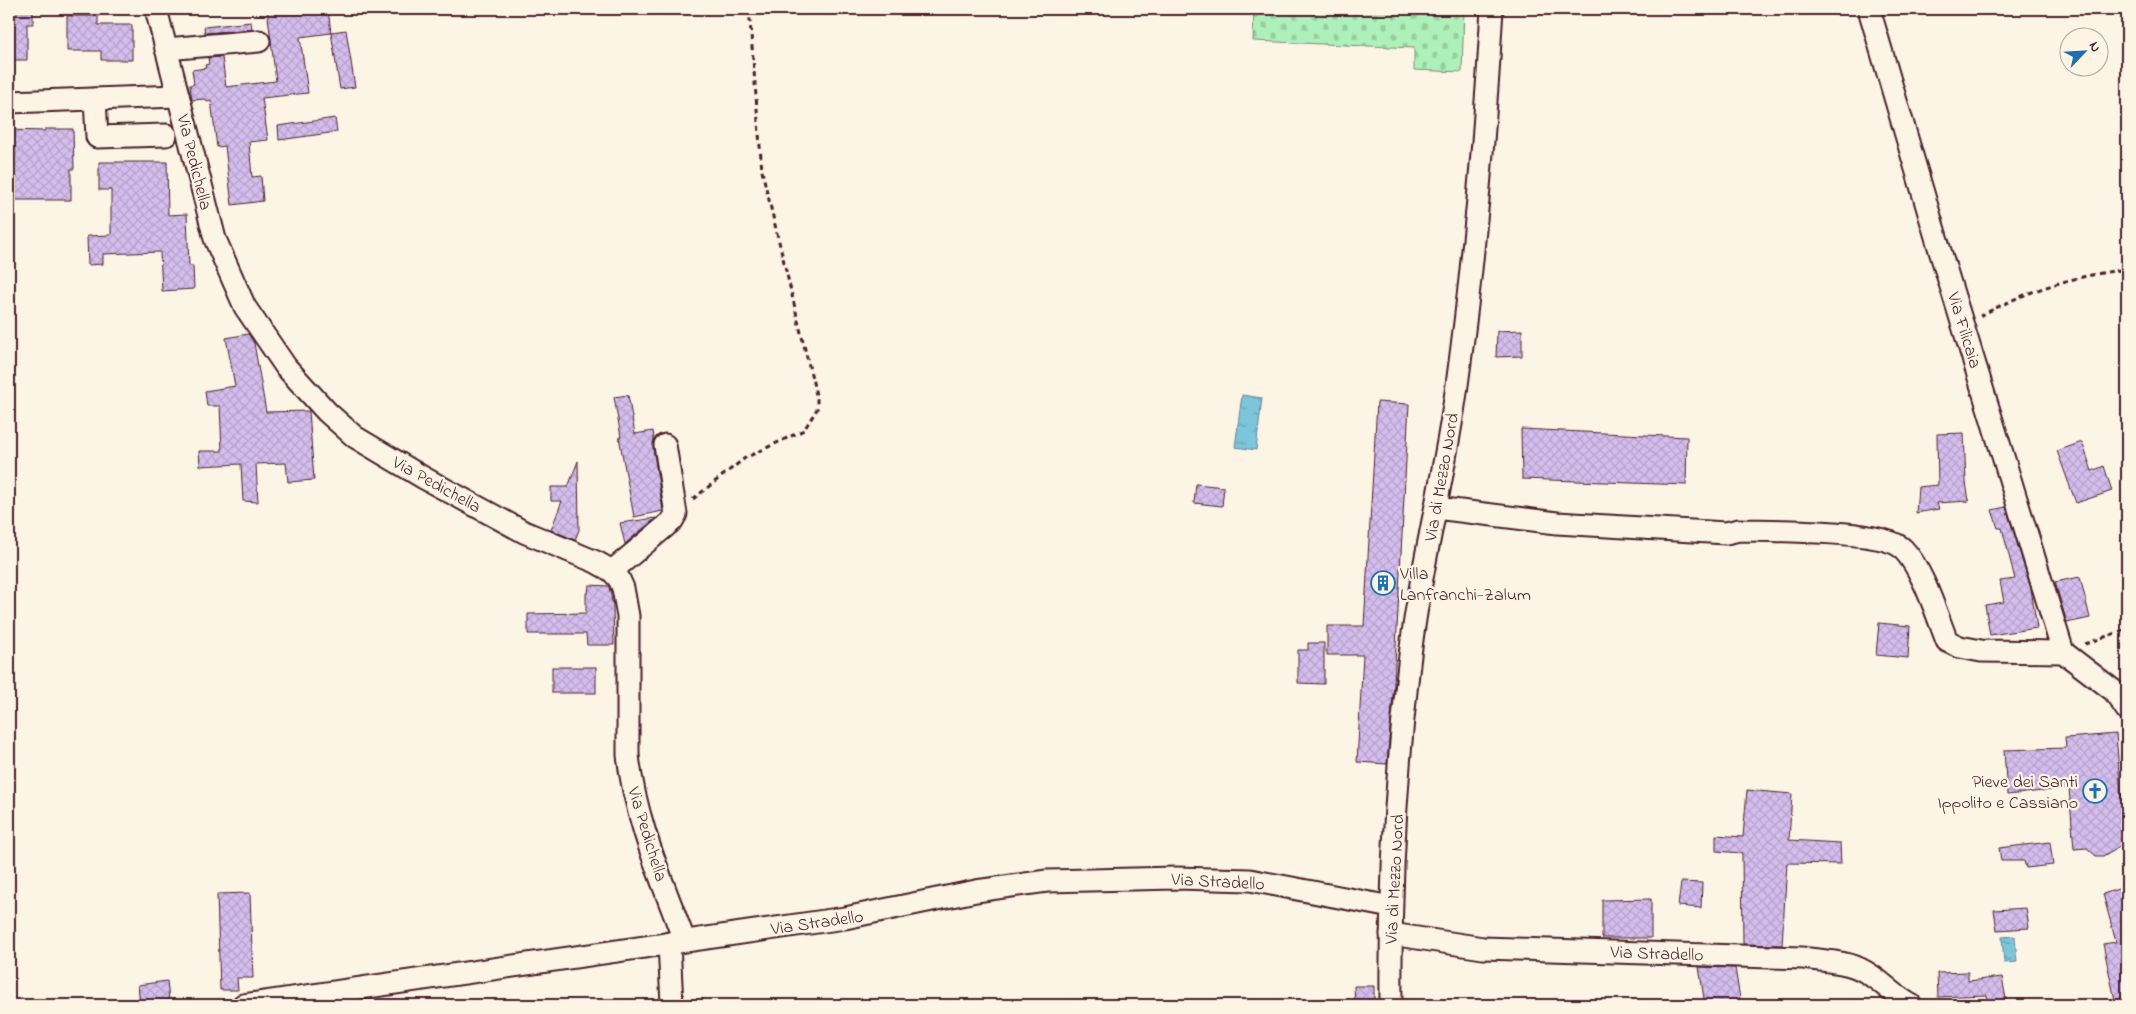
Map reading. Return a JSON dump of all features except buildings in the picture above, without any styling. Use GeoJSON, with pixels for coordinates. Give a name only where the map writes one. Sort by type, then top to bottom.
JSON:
{"type":"FeatureCollection","features":[{"type":"Feature","properties":{"kind":"street","name":"Via Pedichella"},"geometry":{"type":"LineString","coordinates":[[156,9],[206,209],[219,251],[238,293],[254,322],[286,367],[332,417],[355,437],[416,474],[524,532],[596,562],[612,571],[623,588],[628,616],[628,755],[630,777],[644,832],[677,942],[672,1005]]}},
{"type":"Feature","properties":{"kind":"street","name":"Via di Mezzo Nord"},"geometry":{"type":"LineString","coordinates":[[1391,1005],[1390,907],[1408,673],[1422,576],[1436,508],[1457,383],[1476,222],[1492,9]]}},
{"type":"Feature","properties":{"kind":"street","name":"Via Filicaia"},"geometry":{"type":"LineString","coordinates":[[1869,9],[1941,254],[2063,652]]}},
{"type":"Feature","properties":{"kind":"street"},"geometry":{"type":"LineString","coordinates":[[166,49],[259,41]]}},
{"type":"Feature","properties":{"kind":"street"},"geometry":{"type":"LineString","coordinates":[[9,102],[178,96]]}},
{"type":"Feature","properties":{"kind":"street"},"geometry":{"type":"LineString","coordinates":[[95,99],[97,137],[166,135]]}},
{"type":"Feature","properties":{"kind":"street"},"geometry":{"type":"LineString","coordinates":[[612,571],[672,521],[676,514],[665,445]]}},
{"type":"Feature","properties":{"kind":"street"},"geometry":{"type":"LineString","coordinates":[[1436,508],[1557,524],[1726,533],[1738,530],[1862,535],[1888,540],[1902,548],[1926,586],[1948,641],[1960,647],[1981,651],[2063,652],[2114,691],[2127,710]]}},
{"type":"Feature","properties":{"kind":"street","name":"Via Stradello"},"geometry":{"type":"LineString","coordinates":[[242,1005],[845,918],[976,891],[1047,881],[1176,878],[1250,880],[1390,907]]}},
{"type":"Feature","properties":{"kind":"street","name":"Via Stradello"},"geometry":{"type":"LineString","coordinates":[[1391,934],[1482,948],[1655,952],[1812,960],[1849,965],[1864,971],[1886,989],[1911,1005]]}},
{"type":"Feature","properties":{"kind":"path"},"geometry":{"type":"LineString","coordinates":[[676,514],[744,458],[804,430],[817,409],[817,400],[762,171],[749,9]]}},
{"type":"Feature","properties":{"kind":"path"},"geometry":{"type":"LineString","coordinates":[[1964,325],[2012,300],[2052,284],[2127,269]]}},
{"type":"Feature","properties":{"kind":"path"},"geometry":{"type":"LineString","coordinates":[[2063,652],[2127,629]]}},
{"type":"Feature","properties":{"kind":"green space"},"geometry":{"type":"Polygon","coordinates":[[[1254,9],[1464,9],[1462,72],[1414,70],[1414,48],[1253,41],[1254,9]]]}},
{"type":"Feature","properties":{"kind":"water"},"geometry":{"type":"Polygon","coordinates":[[[1242,395],[1262,398],[1256,450],[1235,447],[1242,395]]]}},
{"type":"Feature","properties":{"kind":"water"},"geometry":{"type":"Polygon","coordinates":[[[2015,936],[2017,962],[2004,963],[2002,937],[2015,936]]]}},
{"type":"Feature","properties":{"kind":"place","name":"Villa Lanfranchi-Zalum"},"geometry":{"type":"Point","coordinates":[1383,583]}},
{"type":"Feature","properties":{"kind":"place","name":"Pieve dei Santi Ippolito e Cassiano"},"geometry":{"type":"Point","coordinates":[2095,791]}}]}
